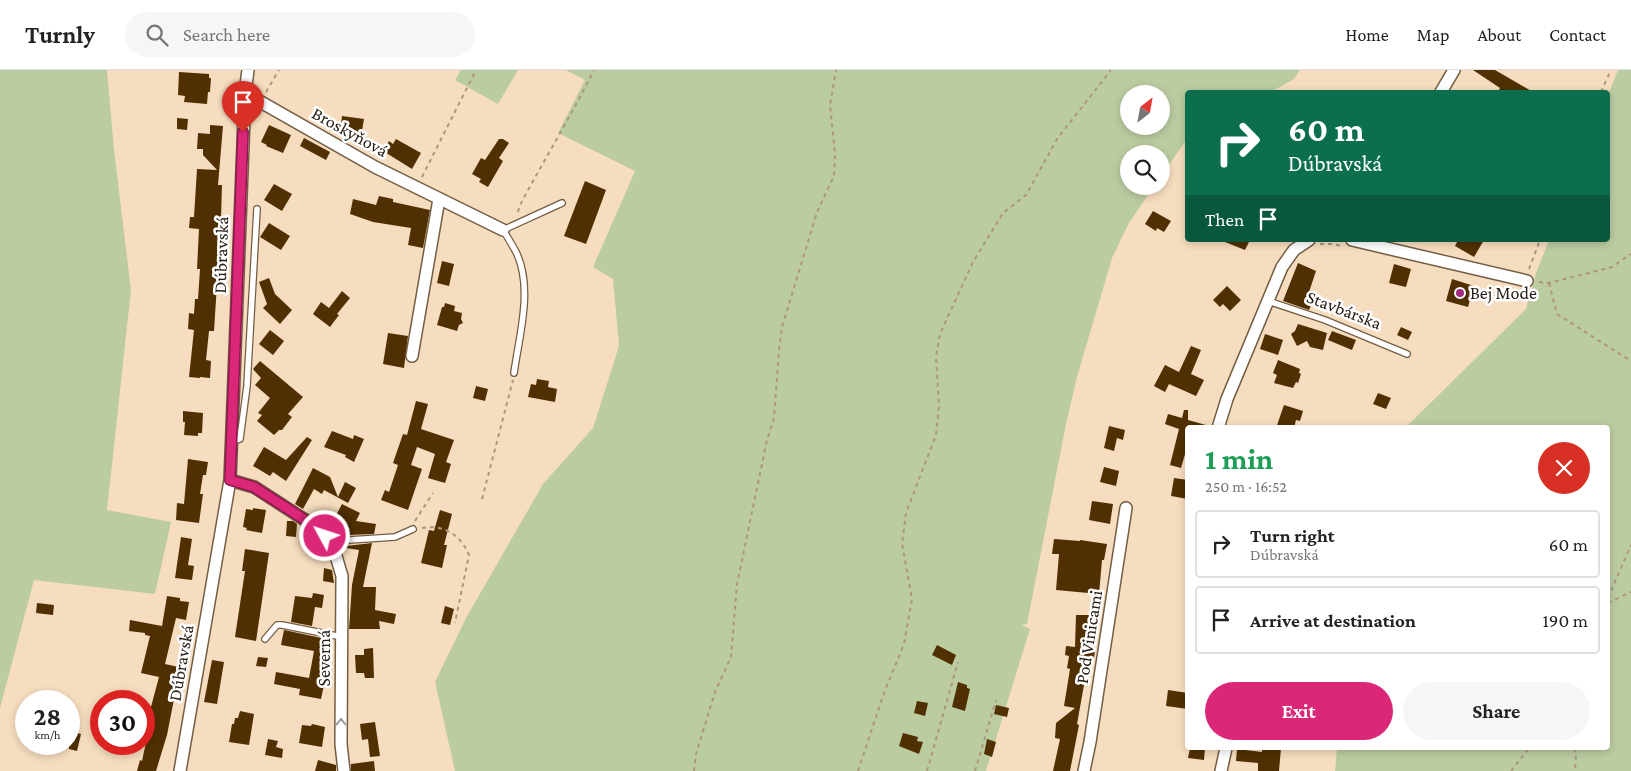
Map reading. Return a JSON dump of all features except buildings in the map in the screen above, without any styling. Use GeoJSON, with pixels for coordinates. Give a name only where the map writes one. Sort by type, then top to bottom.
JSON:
{"type":"FeatureCollection","features":[{"type":"Feature","properties":{"kind":"street","name":"Dúbravská"},"geometry":{"type":"LineString","coordinates":[[180,771],[230,480],[245,94],[248,70]]}},
{"type":"Feature","properties":{"kind":"street"},"geometry":{"type":"LineString","coordinates":[[1442,90],[1454,70]]}},
{"type":"Feature","properties":{"kind":"street","name":"Broskyňová"},"geometry":{"type":"LineString","coordinates":[[245,94],[375,167],[503,230]]}},
{"type":"Feature","properties":{"kind":"street"},"geometry":{"type":"LineString","coordinates":[[412,356],[439,199]]}},
{"type":"Feature","properties":{"kind":"street"},"geometry":{"type":"LineString","coordinates":[[1219,425],[1227,399],[1282,266],[1294,250],[1306,242]]}},
{"type":"Feature","properties":{"kind":"street"},"geometry":{"type":"LineString","coordinates":[[1372,242],[1527,281]]}},
{"type":"Feature","properties":{"kind":"street","name":"Severná"},"geometry":{"type":"LineString","coordinates":[[230,480],[254,487],[316,527],[333,546],[342,576],[341,744],[344,771]]}},
{"type":"Feature","properties":{"kind":"street","name":"Pod Vinicami"},"geometry":{"type":"LineString","coordinates":[[1084,771],[1126,508]]}},
{"type":"Feature","properties":{"kind":"street"},"geometry":{"type":"LineString","coordinates":[[1221,771],[1226,750]]}},
{"type":"Feature","properties":{"kind":"lane"},"geometry":{"type":"LineString","coordinates":[[514,373],[524,304],[523,277],[517,255],[503,230],[562,204]]}},
{"type":"Feature","properties":{"kind":"lane","name":"Dúbravská"},"geometry":{"type":"LineString","coordinates":[[232,442],[240,439],[247,386],[256,209]]}},
{"type":"Feature","properties":{"kind":"lane","name":"Stavbárska"},"geometry":{"type":"LineString","coordinates":[[1268,301],[1326,320],[1407,354]]}},
{"type":"Feature","properties":{"kind":"lane"},"geometry":{"type":"LineString","coordinates":[[333,546],[349,540],[395,537],[413,529]]}},
{"type":"Feature","properties":{"kind":"lane"},"geometry":{"type":"LineString","coordinates":[[266,639],[277,626],[282,625],[342,637]]}},
{"type":"Feature","properties":{"kind":"path"},"geometry":{"type":"LineString","coordinates":[[260,102],[279,70]]}},
{"type":"Feature","properties":{"kind":"path"},"geometry":{"type":"LineString","coordinates":[[417,188],[476,70]]}},
{"type":"Feature","properties":{"kind":"path"},"geometry":{"type":"LineString","coordinates":[[516,224],[520,205],[552,145],[575,109],[594,70]]}},
{"type":"Feature","properties":{"kind":"path"},"geometry":{"type":"LineString","coordinates":[[694,771],[696,754],[715,692],[730,656],[737,584],[767,440],[774,418],[782,327],[817,212],[834,176],[835,154],[830,104],[836,70]]}},
{"type":"Feature","properties":{"kind":"path"},"geometry":{"type":"LineString","coordinates":[[858,771],[884,693],[904,644],[911,608],[912,599],[902,544],[906,513],[936,435],[940,406],[936,358],[940,334],[973,262],[1003,213],[1026,195],[1057,139],[1111,70]]}},
{"type":"Feature","properties":{"kind":"path"},"geometry":{"type":"LineString","coordinates":[[1602,90],[1611,70]]}},
{"type":"Feature","properties":{"kind":"path"},"geometry":{"type":"LineString","coordinates":[[1539,242],[1529,268],[1527,281],[1549,283],[1612,267],[1631,254]]}},
{"type":"Feature","properties":{"kind":"path"},"geometry":{"type":"LineString","coordinates":[[1549,283],[1557,314],[1631,361]]}},
{"type":"Feature","properties":{"kind":"path"},"geometry":{"type":"LineString","coordinates":[[482,499],[511,391],[514,373]]}},
{"type":"Feature","properties":{"kind":"path"},"geometry":{"type":"LineString","coordinates":[[433,493],[415,520],[413,529],[427,527],[442,529],[454,533],[465,545],[469,555],[455,623]]}},
{"type":"Feature","properties":{"kind":"path"},"geometry":{"type":"LineString","coordinates":[[1610,593],[1631,545]]}},
{"type":"Feature","properties":{"kind":"path"},"geometry":{"type":"LineString","coordinates":[[1610,602],[1631,592]]}},
{"type":"Feature","properties":{"kind":"path"},"geometry":{"type":"LineString","coordinates":[[927,771],[958,662]]}},
{"type":"Feature","properties":{"kind":"path"},"geometry":{"type":"LineString","coordinates":[[975,771],[996,700]]}},
{"type":"Feature","properties":{"kind":"path"},"geometry":{"type":"LineString","coordinates":[[1511,771],[1527,750]]}},
{"type":"Feature","properties":{"kind":"path"},"geometry":{"type":"LineString","coordinates":[[1575,750],[1575,771]]}},
{"type":"Feature","properties":{"kind":"green space"},"geometry":{"type":"Polygon","coordinates":[[[0,70],[107,70],[114,150],[131,290],[107,510],[171,522],[155,594],[34,580],[0,708],[0,70]]]}},
{"type":"Feature","properties":{"kind":"green space"},"geometry":{"type":"Polygon","coordinates":[[[461,70],[518,70],[498,104],[455,80],[461,70]]]}},
{"type":"Feature","properties":{"kind":"green space"},"geometry":{"type":"Polygon","coordinates":[[[566,70],[1300,70],[1294,79],[1275,90],[1185,90],[1185,142],[1170,163],[1170,145],[1120,145],[1120,195],[1148,195],[1129,223],[1112,258],[1077,377],[1027,624],[1021,625],[1030,629],[986,771],[455,771],[435,682],[466,618],[543,484],[593,428],[619,346],[613,279],[593,267],[635,171],[558,133],[585,80],[566,70]]]}},
{"type":"Feature","properties":{"kind":"green space"},"geometry":{"type":"Polygon","coordinates":[[[1618,70],[1631,70],[1631,771],[1335,771],[1337,750],[1610,750],[1610,425],[1408,425],[1526,309],[1536,273],[1548,242],[1610,242],[1610,90],[1618,70]]]}},
{"type":"Feature","properties":{"kind":"place","name":"Bej Mode"},"geometry":{"type":"Point","coordinates":[1460,293]}},
{"type":"Feature","properties":{"kind":"route"},"geometry":{"type":"LineString","coordinates":[[243,132],[230,480],[254,487],[316,527],[325,536]]}}]}
